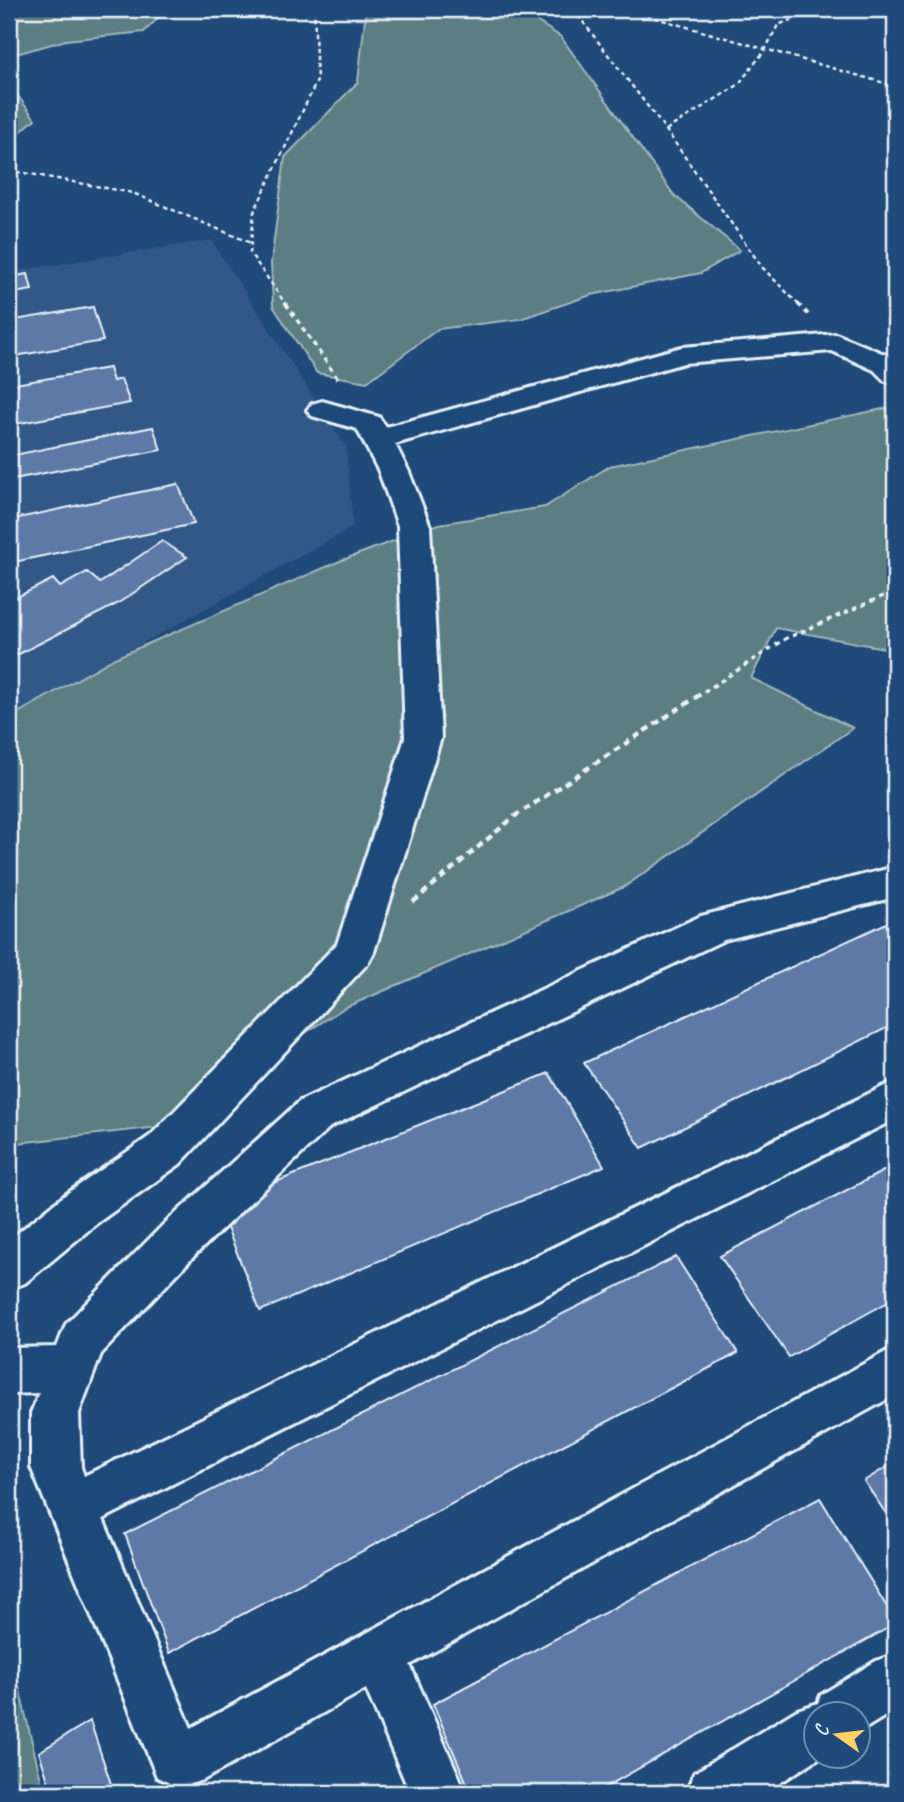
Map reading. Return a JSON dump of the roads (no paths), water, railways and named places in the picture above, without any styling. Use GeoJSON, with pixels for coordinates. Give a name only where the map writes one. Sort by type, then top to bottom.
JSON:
{"type":"FeatureCollection","features":[{"type":"Feature","properties":{"kind":"street"},"geometry":{"type":"LineString","coordinates":[[322,410],[373,431],[682,355],[836,342],[884,364],[895,375]]}},
{"type":"Feature","properties":{"kind":"street"},"geometry":{"type":"LineString","coordinates":[[9,1268],[81,1209],[165,1150],[354,952],[423,738],[414,526],[394,472],[373,431]]}},
{"type":"Feature","properties":{"kind":"street"},"geometry":{"type":"LineString","coordinates":[[895,882],[715,927],[315,1114],[179,1240],[83,1340],[55,1413],[56,1467],[176,1758],[180,1761],[895,1370]]}},
{"type":"Feature","properties":{"kind":"street"},"geometry":{"type":"LineString","coordinates":[[72,1508],[895,1099]]}},
{"type":"Feature","properties":{"kind":"street"},"geometry":{"type":"LineString","coordinates":[[9,1371],[72,1370]]}},
{"type":"Feature","properties":{"kind":"street"},"geometry":{"type":"LineString","coordinates":[[378,1654],[438,1793]]}},
{"type":"Feature","properties":{"kind":"street"},"geometry":{"type":"LineString","coordinates":[[863,1700],[895,1680]]}},
{"type":"Feature","properties":{"kind":"street"},"geometry":{"type":"LineString","coordinates":[[715,1793],[802,1738]]}}]}
